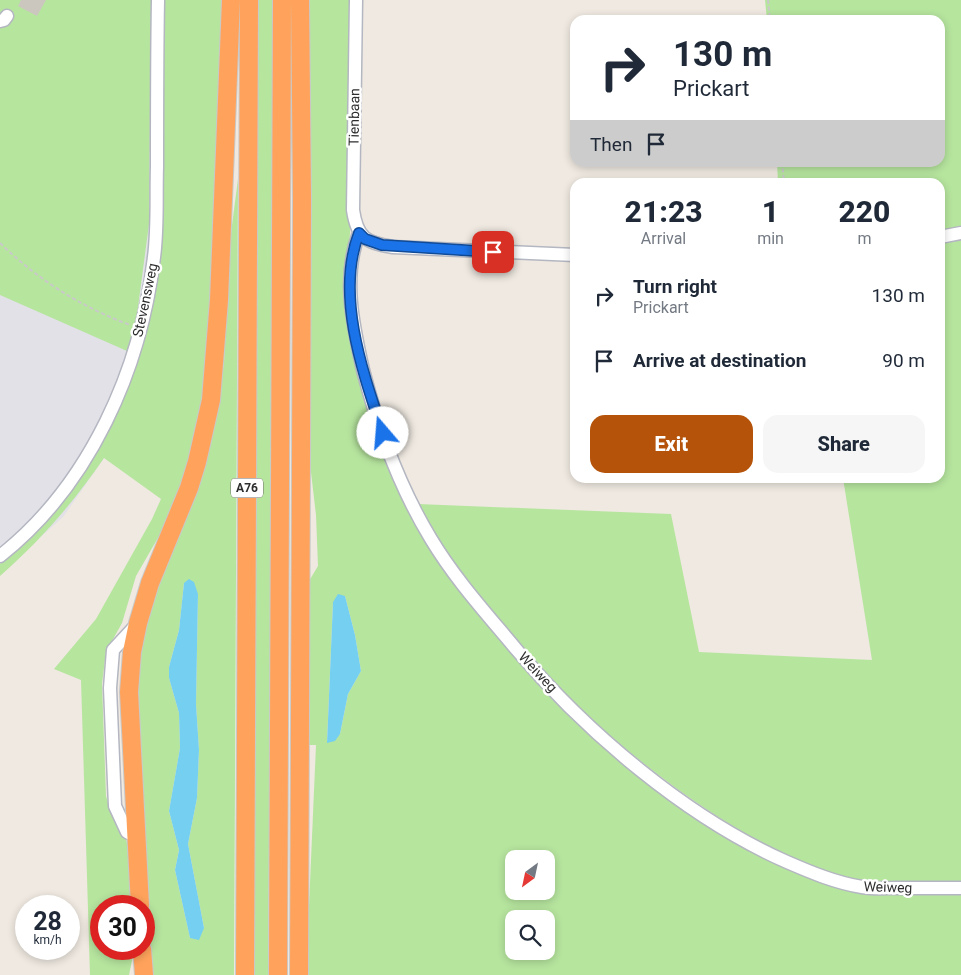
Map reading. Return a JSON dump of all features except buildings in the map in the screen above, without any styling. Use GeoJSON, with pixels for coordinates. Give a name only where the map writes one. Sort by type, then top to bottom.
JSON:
{"type":"FeatureCollection","features":[{"type":"Feature","properties":{"kind":"highway"},"geometry":{"type":"LineString","coordinates":[[139,895],[129,692],[132,652],[138,623],[150,583],[189,488],[205,432],[211,400],[219,300],[231,0]]}},
{"type":"Feature","properties":{"kind":"highway","name":"A76"},"geometry":{"type":"LineString","coordinates":[[245,975],[249,0]]}},
{"type":"Feature","properties":{"kind":"highway","name":"A76"},"geometry":{"type":"LineString","coordinates":[[278,975],[282,0]]}},
{"type":"Feature","properties":{"kind":"highway"},"geometry":{"type":"LineString","coordinates":[[299,975],[302,209],[300,0]]}},
{"type":"Feature","properties":{"kind":"highway"},"geometry":{"type":"LineString","coordinates":[[134,975],[139,960]]}},
{"type":"Feature","properties":{"kind":"highway"},"geometry":{"type":"LineString","coordinates":[[143,960],[144,975]]}},
{"type":"Feature","properties":{"kind":"street","name":"Stevensweg"},"geometry":{"type":"LineString","coordinates":[[0,556],[20,539],[45,512],[65,487],[87,454],[118,396],[141,329],[150,292],[156,240],[158,0]]}},
{"type":"Feature","properties":{"kind":"street","name":"Tienbaan"},"geometry":{"type":"LineString","coordinates":[[356,0],[353,210],[359,233]]}},
{"type":"Feature","properties":{"kind":"street"},"geometry":{"type":"LineString","coordinates":[[359,233],[372,243],[392,247],[570,255]]}},
{"type":"Feature","properties":{"kind":"street","name":"Weiweg"},"geometry":{"type":"LineString","coordinates":[[359,233],[353,248],[351,265],[353,320],[365,378],[390,452],[410,501],[433,542],[468,593],[519,653],[589,724],[640,770],[692,808],[744,842],[834,880],[862,887],[961,888]]}},
{"type":"Feature","properties":{"kind":"street"},"geometry":{"type":"LineString","coordinates":[[945,236],[961,233]]}},
{"type":"Feature","properties":{"kind":"path"},"geometry":{"type":"LineString","coordinates":[[768,0],[770,15]]}},
{"type":"Feature","properties":{"kind":"path"},"geometry":{"type":"LineString","coordinates":[[0,243],[30,270],[73,298],[110,317],[141,329]]}},
{"type":"Feature","properties":{"kind":"shaded area"},"geometry":{"type":"Polygon","coordinates":[[[0,0],[179,0],[168,286],[109,451],[63,517],[0,573],[0,0]]]}},
{"type":"Feature","properties":{"kind":"green space"},"geometry":{"type":"Polygon","coordinates":[[[0,0],[151,0],[149,224],[135,330],[127,351],[0,295],[0,0]]]}},
{"type":"Feature","properties":{"kind":"green space"},"geometry":{"type":"Polygon","coordinates":[[[164,0],[222,0],[214,251],[202,411],[191,454],[170,517],[136,576],[122,623],[112,641],[111,651],[106,651],[102,684],[106,796],[128,845],[130,895],[90,895],[90,960],[132,960],[129,975],[90,975],[81,680],[54,669],[96,619],[152,519],[161,499],[104,458],[56,520],[0,576],[0,564],[76,483],[96,454],[113,420],[147,330],[157,261],[164,0]]]}},
{"type":"Feature","properties":{"kind":"green space"},"geometry":{"type":"Polygon","coordinates":[[[258,0],[276,0],[268,975],[248,975],[258,0]]]}},
{"type":"Feature","properties":{"kind":"green space"},"geometry":{"type":"Polygon","coordinates":[[[309,0],[353,0],[352,204],[348,262],[354,342],[431,545],[624,762],[809,875],[961,892],[961,975],[308,975],[308,929],[316,745],[308,745],[306,586],[318,566],[316,515],[307,438],[310,140],[309,0]],[[345,596],[333,602],[327,742],[340,734],[348,694],[361,671],[355,635],[345,596]]]}},
{"type":"Feature","properties":{"kind":"green space"},"geometry":{"type":"Polygon","coordinates":[[[765,0],[961,0],[961,230],[945,233],[945,178],[778,178],[777,167],[945,167],[945,15],[766,15],[765,0]]]}},
{"type":"Feature","properties":{"kind":"green space"},"geometry":{"type":"Polygon","coordinates":[[[238,179],[234,975],[150,975],[149,960],[155,960],[155,895],[146,895],[135,688],[138,640],[216,414],[224,362],[231,233],[238,179]],[[184,583],[179,630],[169,667],[169,678],[179,713],[180,748],[169,811],[179,850],[175,870],[190,938],[204,928],[188,844],[197,798],[199,750],[196,704],[198,594],[184,583]]]}},
{"type":"Feature","properties":{"kind":"green space"},"geometry":{"type":"Polygon","coordinates":[[[961,240],[961,881],[923,883],[872,882],[819,869],[762,843],[709,811],[676,788],[614,739],[556,685],[503,626],[447,554],[418,504],[671,514],[699,652],[872,660],[844,483],[945,483],[945,243],[961,240]]]}},
{"type":"Feature","properties":{"kind":"water"},"geometry":{"type":"Polygon","coordinates":[[[189,579],[194,582],[198,594],[196,704],[199,750],[197,798],[188,844],[204,928],[199,940],[190,938],[175,870],[179,850],[169,811],[180,748],[179,713],[169,678],[169,667],[179,630],[184,583],[189,579]]]}},
{"type":"Feature","properties":{"kind":"water"},"geometry":{"type":"Polygon","coordinates":[[[338,594],[345,596],[355,635],[361,671],[348,694],[340,734],[335,741],[327,743],[333,602],[338,594]]]}},
{"type":"Feature","properties":{"kind":"route"},"geometry":{"type":"LineString","coordinates":[[383,433],[365,378],[355,337],[351,302],[351,276],[353,248],[359,233],[372,243],[392,247],[493,252]]}}]}
